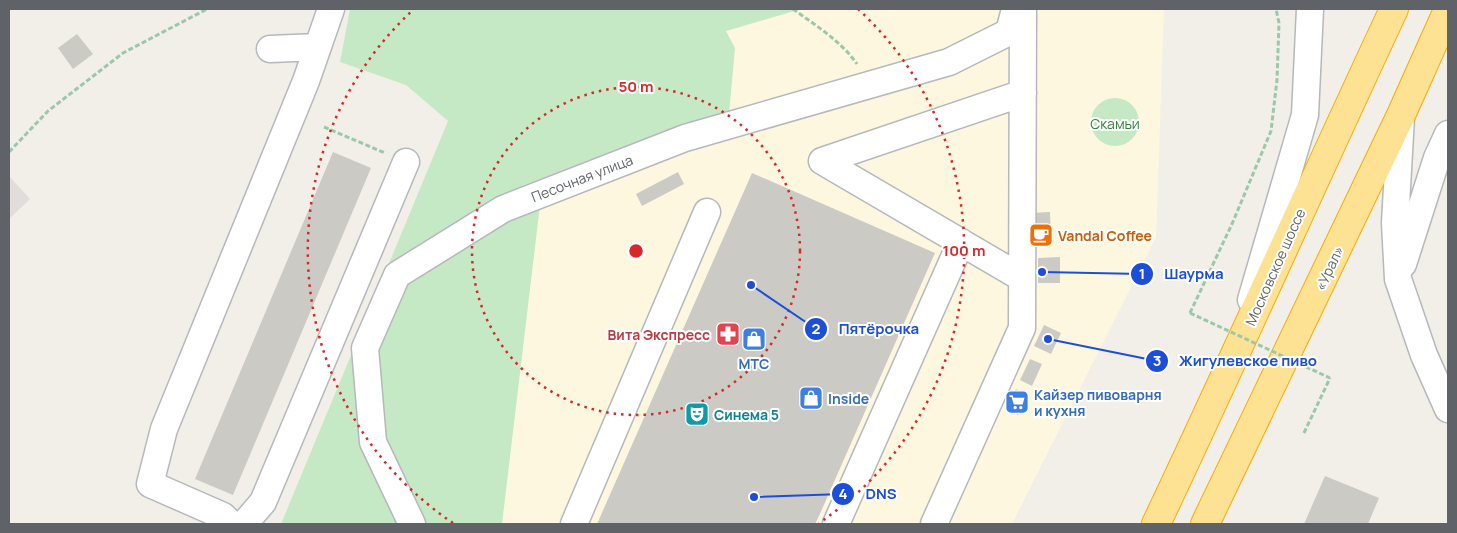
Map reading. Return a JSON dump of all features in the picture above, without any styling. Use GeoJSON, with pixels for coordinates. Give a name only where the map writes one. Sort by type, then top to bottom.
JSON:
{"type":"FeatureCollection","features":[{"type":"Feature","properties":{"kind":"highway","name":"Московское шоссе"},"geometry":{"type":"LineString","coordinates":[[1156,524],[1231,367],[1309,191],[1394,9]]}},
{"type":"Feature","properties":{"kind":"highway","name":"«Урал»"},"geometry":{"type":"LineString","coordinates":[[1206,524],[1401,115],[1448,10]]}},
{"type":"Feature","properties":{"kind":"street"},"geometry":{"type":"LineString","coordinates":[[331,9],[318,47],[164,429],[150,484],[233,521],[263,502],[406,162]]}},
{"type":"Feature","properties":{"kind":"street","name":"Песочная улица"},"geometry":{"type":"LineString","coordinates":[[341,316],[396,275],[503,209],[685,138],[948,62],[1009,32],[1015,9]]}},
{"type":"Feature","properties":{"kind":"street"},"geometry":{"type":"LineString","coordinates":[[934,524],[1022,328],[1023,9]]}},
{"type":"Feature","properties":{"kind":"street"},"geometry":{"type":"LineString","coordinates":[[1231,367],[1305,114],[1310,9]]}},
{"type":"Feature","properties":{"kind":"street"},"geometry":{"type":"LineString","coordinates":[[270,49],[318,47]]}},
{"type":"Feature","properties":{"kind":"street"},"geometry":{"type":"LineString","coordinates":[[1022,278],[822,161],[1023,93]]}},
{"type":"Feature","properties":{"kind":"street"},"geometry":{"type":"LineString","coordinates":[[1401,115],[1395,223],[1398,279],[1424,355],[1448,409]]}},
{"type":"Feature","properties":{"kind":"street"},"geometry":{"type":"LineString","coordinates":[[1398,279],[1437,158],[1448,134]]}},
{"type":"Feature","properties":{"kind":"street"},"geometry":{"type":"LineString","coordinates":[[574,524],[707,212]]}},
{"type":"Feature","properties":{"kind":"street"},"geometry":{"type":"LineString","coordinates":[[836,524],[961,242]]}},
{"type":"Feature","properties":{"kind":"street"},"geometry":{"type":"LineString","coordinates":[[396,275],[365,348],[373,442],[412,524]]}},
{"type":"Feature","properties":{"kind":"path"},"geometry":{"type":"LineString","coordinates":[[9,152],[48,111],[123,53],[207,9]]}},
{"type":"Feature","properties":{"kind":"path"},"geometry":{"type":"LineString","coordinates":[[792,9],[829,35],[850,54],[869,85]]}},
{"type":"Feature","properties":{"kind":"path"},"geometry":{"type":"LineString","coordinates":[[1276,9],[1279,23],[1277,80],[1271,131],[1232,224],[1190,313],[1330,378],[1304,432]]}},
{"type":"Feature","properties":{"kind":"path"},"geometry":{"type":"LineString","coordinates":[[324,127],[406,162]]}},
{"type":"Feature","properties":{"kind":"shaded area"},"geometry":{"type":"Polygon","coordinates":[[[350,9],[679,45],[801,9],[1164,9],[1156,237],[1012,524],[281,524],[448,121],[406,85],[340,62],[350,9]]]}},
{"type":"Feature","properties":{"kind":"shaded area"},"geometry":{"type":"Polygon","coordinates":[[[9,176],[30,199],[9,219],[9,176]]]}},
{"type":"Feature","properties":{"kind":"green space"},"geometry":{"type":"Polygon","coordinates":[[[350,9],[801,9],[726,31],[735,48],[728,125],[543,180],[502,524],[281,524],[448,121],[406,85],[340,62],[350,9]]]}},
{"type":"Feature","properties":{"kind":"green space","name":"Скамьи"},"geometry":{"type":"Polygon","coordinates":[[[1110,98],[1120,98],[1129,102],[1135,108],[1138,113],[1138,131],[1129,142],[1120,146],[1110,146],[1101,142],[1095,136],[1091,127],[1091,117],[1095,108],[1101,102],[1110,98]]]}},
{"type":"Feature","properties":{"kind":"building"},"geometry":{"type":"Polygon","coordinates":[[[77,34],[93,54],[73,69],[58,48],[77,34]]]}},
{"type":"Feature","properties":{"kind":"building"},"geometry":{"type":"Polygon","coordinates":[[[333,152],[371,168],[233,495],[195,479],[333,152]]]}},
{"type":"Feature","properties":{"kind":"building"},"geometry":{"type":"Polygon","coordinates":[[[678,172],[684,184],[642,206],[636,194],[678,172]]]}},
{"type":"Feature","properties":{"kind":"building"},"geometry":{"type":"Polygon","coordinates":[[[752,173],[935,253],[819,516],[815,524],[597,524],[752,173]]]}},
{"type":"Feature","properties":{"kind":"building","name":"Vandal Coffee"},"geometry":{"type":"Polygon","coordinates":[[[1050,212],[1051,242],[1031,242],[1030,213],[1050,212]]]}},
{"type":"Feature","properties":{"kind":"building"},"geometry":{"type":"Polygon","coordinates":[[[1060,257],[1060,283],[1038,283],[1038,258],[1060,257]]]}},
{"type":"Feature","properties":{"kind":"building"},"geometry":{"type":"Polygon","coordinates":[[[1044,325],[1061,333],[1051,354],[1034,346],[1044,325]]]}},
{"type":"Feature","properties":{"kind":"building"},"geometry":{"type":"Polygon","coordinates":[[[1030,359],[1042,364],[1032,386],[1020,380],[1030,359]]]}},
{"type":"Feature","properties":{"kind":"building","name":"Кайзер пивоварня и кухня"},"geometry":{"type":"Polygon","coordinates":[[[1016,389],[1028,396],[1018,415],[1006,409],[1016,389]]]}},
{"type":"Feature","properties":{"kind":"building"},"geometry":{"type":"Polygon","coordinates":[[[1325,476],[1379,498],[1368,524],[1304,524],[1325,476]]]}},
{"type":"Feature","properties":{"kind":"place","name":"Vandal Coffee"},"geometry":{"type":"Point","coordinates":[1041,235]}},
{"type":"Feature","properties":{"kind":"place","name":"Шаурма"},"geometry":{"type":"Point","coordinates":[1042,272]}},
{"type":"Feature","properties":{"kind":"place","name":"Пятёрочка"},"geometry":{"type":"Point","coordinates":[751,285]}},
{"type":"Feature","properties":{"kind":"place","name":"Вита Экспресс"},"geometry":{"type":"Point","coordinates":[728,334]}},
{"type":"Feature","properties":{"kind":"place","name":"МТС"},"geometry":{"type":"Point","coordinates":[754,339]}},
{"type":"Feature","properties":{"kind":"place","name":"Жигулевское пиво"},"geometry":{"type":"Point","coordinates":[1048,339]}},
{"type":"Feature","properties":{"kind":"place","name":"Inside"},"geometry":{"type":"Point","coordinates":[811,398]}},
{"type":"Feature","properties":{"kind":"place","name":"Кайзер пивоварня и кухня"},"geometry":{"type":"Point","coordinates":[1017,402]}},
{"type":"Feature","properties":{"kind":"place","name":"Синема 5"},"geometry":{"type":"Point","coordinates":[697,414]}},
{"type":"Feature","properties":{"kind":"place","name":"DNS"},"geometry":{"type":"Point","coordinates":[754,497]}}]}
